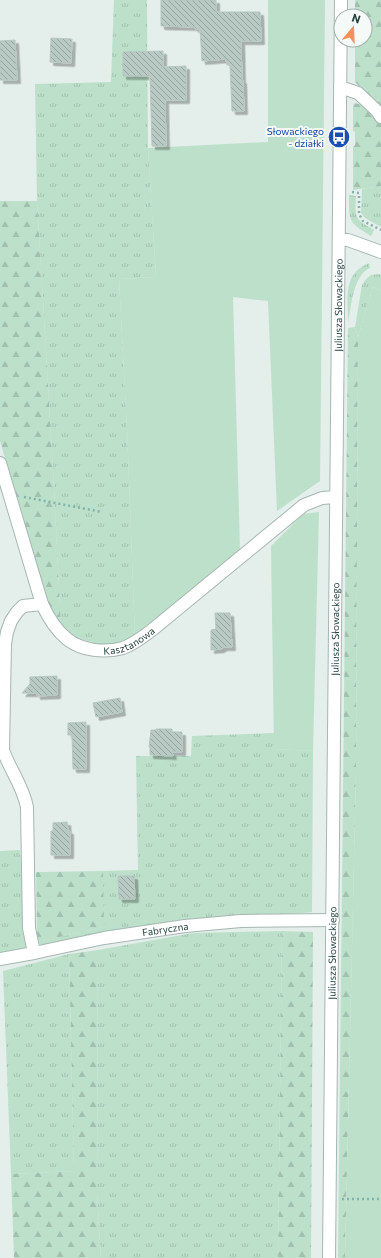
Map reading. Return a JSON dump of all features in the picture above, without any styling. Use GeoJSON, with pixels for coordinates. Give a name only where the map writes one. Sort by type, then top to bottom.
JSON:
{"type":"FeatureCollection","features":[{"type":"Feature","properties":{"kind":"street","name":"Juliusza Słowackiego"},"geometry":{"type":"LineString","coordinates":[[329,1258],[341,0]]}},
{"type":"Feature","properties":{"kind":"street"},"geometry":{"type":"LineString","coordinates":[[340,87],[358,93],[381,117]]}},
{"type":"Feature","properties":{"kind":"street"},"geometry":{"type":"LineString","coordinates":[[339,240],[348,240],[381,252]]}},
{"type":"Feature","properties":{"kind":"street","name":"Kasztanowa"},"geometry":{"type":"LineString","coordinates":[[0,463],[42,604],[47,614],[67,639],[76,644],[95,650],[115,650],[135,642],[152,630],[304,505],[322,498],[336,497]]}},
{"type":"Feature","properties":{"kind":"street"},"geometry":{"type":"LineString","coordinates":[[34,953],[29,928],[27,807],[25,795],[6,760],[3,750],[5,644],[11,621],[17,612],[23,606],[42,604]]}},
{"type":"Feature","properties":{"kind":"street","name":"Fabryczna"},"geometry":{"type":"LineString","coordinates":[[0,959],[104,938],[185,926],[241,921],[333,920]]}},
{"type":"Feature","properties":{"kind":"path"},"geometry":{"type":"LineString","coordinates":[[339,192],[359,193],[359,214],[363,221],[381,230]]}},
{"type":"Feature","properties":{"kind":"path"},"geometry":{"type":"LineString","coordinates":[[10,495],[102,512]]}},
{"type":"Feature","properties":{"kind":"path"},"geometry":{"type":"LineString","coordinates":[[330,1199],[381,1199]]}},
{"type":"Feature","properties":{"kind":"green space"},"geometry":{"type":"Polygon","coordinates":[[[114,0],[147,0],[148,148],[156,277],[119,279],[127,429],[135,636],[126,641],[106,646],[96,645],[78,638],[61,626],[37,201],[35,84],[111,82],[114,0]]]}},
{"type":"Feature","properties":{"kind":"green space"},"geometry":{"type":"Polygon","coordinates":[[[268,0],[325,0],[320,481],[277,511],[268,301],[233,297],[240,550],[135,636],[127,429],[119,279],[156,277],[148,148],[268,142],[268,0]]]}},
{"type":"Feature","properties":{"kind":"green space"},"geometry":{"type":"Polygon","coordinates":[[[355,0],[381,0],[381,109],[355,82],[355,48],[373,48],[373,8],[355,8],[355,0]]]}},
{"type":"Feature","properties":{"kind":"green space"},"geometry":{"type":"Polygon","coordinates":[[[355,103],[363,105],[381,124],[381,186],[353,190],[353,147],[355,145],[355,132],[353,131],[353,105],[355,103]]]}},
{"type":"Feature","properties":{"kind":"green space"},"geometry":{"type":"Polygon","coordinates":[[[381,186],[381,227],[365,218],[361,213],[362,189],[381,186]]]}},
{"type":"Feature","properties":{"kind":"green space"},"geometry":{"type":"Polygon","coordinates":[[[349,195],[356,196],[357,217],[374,230],[371,236],[354,224],[351,220],[349,195]]]}},
{"type":"Feature","properties":{"kind":"green space"},"geometry":{"type":"Polygon","coordinates":[[[0,201],[37,201],[61,626],[49,610],[0,441],[0,201]]]}},
{"type":"Feature","properties":{"kind":"green space"},"geometry":{"type":"Polygon","coordinates":[[[369,263],[370,268],[364,272],[356,284],[348,323],[348,288],[350,280],[360,268],[369,263]]]}},
{"type":"Feature","properties":{"kind":"green space"},"geometry":{"type":"Polygon","coordinates":[[[371,275],[381,275],[381,291],[373,287],[358,337],[355,327],[362,285],[371,275]]]}},
{"type":"Feature","properties":{"kind":"green space"},"geometry":{"type":"Polygon","coordinates":[[[373,287],[381,291],[381,1258],[345,1258],[356,770],[358,337],[373,287]]]}},
{"type":"Feature","properties":{"kind":"green space"},"geometry":{"type":"Polygon","coordinates":[[[355,327],[358,337],[356,770],[345,1258],[338,1258],[348,328],[355,327]]]}},
{"type":"Feature","properties":{"kind":"green space"},"geometry":{"type":"Polygon","coordinates":[[[319,512],[313,751],[274,749],[271,546],[303,514],[319,512]]]}},
{"type":"Feature","properties":{"kind":"green space"},"geometry":{"type":"Polygon","coordinates":[[[274,733],[275,749],[313,751],[312,912],[281,915],[241,914],[194,920],[43,946],[37,942],[103,927],[103,871],[138,870],[136,756],[191,756],[192,736],[274,733]]]}},
{"type":"Feature","properties":{"kind":"green space"},"geometry":{"type":"Polygon","coordinates":[[[20,850],[26,946],[23,951],[0,955],[0,851],[20,850]]]}},
{"type":"Feature","properties":{"kind":"green space"},"geometry":{"type":"Polygon","coordinates":[[[103,871],[104,927],[37,942],[36,872],[103,871]]]}},
{"type":"Feature","properties":{"kind":"green space"},"geometry":{"type":"Polygon","coordinates":[[[282,931],[278,1258],[101,1258],[97,1193],[98,950],[193,933],[282,931]]]}},
{"type":"Feature","properties":{"kind":"green space"},"geometry":{"type":"Polygon","coordinates":[[[282,931],[313,932],[311,1258],[278,1258],[282,931]]]}},
{"type":"Feature","properties":{"kind":"green space"},"geometry":{"type":"Polygon","coordinates":[[[98,950],[97,1193],[101,1258],[14,1258],[11,1174],[74,1171],[69,954],[98,950]]]}},
{"type":"Feature","properties":{"kind":"green space"},"geometry":{"type":"Polygon","coordinates":[[[69,954],[74,1171],[11,1174],[3,971],[69,954]]]}},
{"type":"Feature","properties":{"kind":"building"},"geometry":{"type":"Polygon","coordinates":[[[161,0],[216,0],[216,12],[260,12],[261,41],[241,41],[244,111],[232,111],[230,65],[227,65],[226,59],[202,61],[200,29],[195,29],[195,27],[161,26],[161,0]]]}},
{"type":"Feature","properties":{"kind":"building"},"geometry":{"type":"Polygon","coordinates":[[[51,38],[72,39],[71,63],[50,62],[51,38]]]}},
{"type":"Feature","properties":{"kind":"building"},"geometry":{"type":"Polygon","coordinates":[[[15,40],[17,80],[0,80],[0,41],[15,40]]]}},
{"type":"Feature","properties":{"kind":"building"},"geometry":{"type":"Polygon","coordinates":[[[163,51],[163,67],[186,66],[186,100],[165,100],[166,146],[152,146],[150,76],[123,76],[123,52],[163,51]]]}},
{"type":"Feature","properties":{"kind":"building"},"geometry":{"type":"Polygon","coordinates":[[[215,613],[230,613],[232,647],[211,650],[211,630],[216,629],[215,613]]]}},
{"type":"Feature","properties":{"kind":"building"},"geometry":{"type":"Polygon","coordinates":[[[57,676],[57,695],[37,696],[37,693],[22,693],[30,684],[30,677],[57,676]]]}},
{"type":"Feature","properties":{"kind":"building"},"geometry":{"type":"Polygon","coordinates":[[[120,698],[122,712],[96,717],[93,703],[120,698]]]}},
{"type":"Feature","properties":{"kind":"building"},"geometry":{"type":"Polygon","coordinates":[[[86,722],[86,769],[73,769],[72,735],[68,735],[68,723],[86,722]]]}},
{"type":"Feature","properties":{"kind":"building"},"geometry":{"type":"Polygon","coordinates":[[[172,729],[172,732],[182,732],[182,752],[172,752],[173,756],[150,755],[149,747],[151,730],[172,729]]]}},
{"type":"Feature","properties":{"kind":"building"},"geometry":{"type":"Polygon","coordinates":[[[67,822],[68,831],[70,831],[70,855],[51,855],[51,831],[53,831],[53,823],[67,822]]]}},
{"type":"Feature","properties":{"kind":"building"},"geometry":{"type":"Polygon","coordinates":[[[118,876],[134,876],[135,899],[119,899],[118,876]]]}},
{"type":"Feature","properties":{"kind":"place","name":"Słowackiego - działki"},"geometry":{"type":"Point","coordinates":[339,137]}}]}
